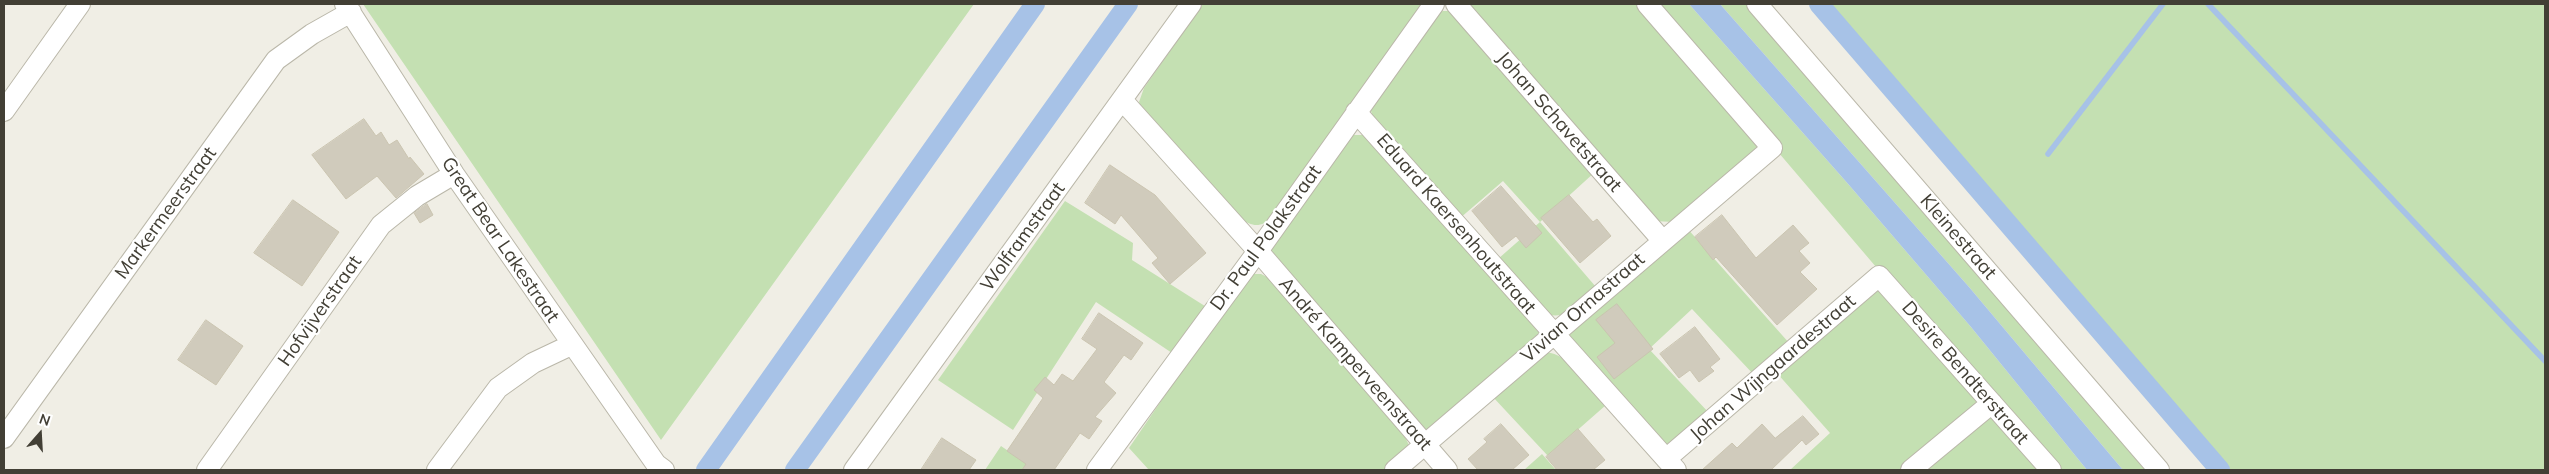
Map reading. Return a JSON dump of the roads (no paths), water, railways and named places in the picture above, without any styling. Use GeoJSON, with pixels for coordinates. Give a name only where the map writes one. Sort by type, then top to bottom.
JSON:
{"type":"FeatureCollection","features":[{"type":"Feature","properties":{"kind":"street"},"geometry":{"type":"LineString","coordinates":[[4,111],[80,4]]}},
{"type":"Feature","properties":{"kind":"street","name":"Wolframstraat"},"geometry":{"type":"LineString","coordinates":[[854,470],[1192,4]]}},
{"type":"Feature","properties":{"kind":"street","name":"Dr. Paul Polakstraat"},"geometry":{"type":"LineString","coordinates":[[1097,470],[1258,251],[1434,4]]}},
{"type":"Feature","properties":{"kind":"street","name":"Johan Schavetstraat"},"geometry":{"type":"LineString","coordinates":[[1456,4],[1662,240]]}},
{"type":"Feature","properties":{"kind":"street","name":"Vivian Ornastraat"},"geometry":{"type":"LineString","coordinates":[[1395,470],[1772,148],[1647,4]]}},
{"type":"Feature","properties":{"kind":"street","name":"Kleinestraat"},"geometry":{"type":"LineString","coordinates":[[1757,4],[2159,470]]}},
{"type":"Feature","properties":{"kind":"street","name":"Great Bear Lakestraat"},"geometry":{"type":"LineString","coordinates":[[348,8],[454,174],[658,468]]}},
{"type":"Feature","properties":{"kind":"street","name":"Markermeerstraat"},"geometry":{"type":"LineString","coordinates":[[4,438],[276,60],[348,8]]}},
{"type":"Feature","properties":{"kind":"street","name":"André Kamperveenstraat"},"geometry":{"type":"LineString","coordinates":[[1123,100],[1258,251],[1447,470]]}},
{"type":"Feature","properties":{"kind":"street","name":"Eduard Kaersenhoutstraat"},"geometry":{"type":"LineString","coordinates":[[1356,112],[1671,465]]}},
{"type":"Feature","properties":{"kind":"street","name":"Hofvijverstraat"},"geometry":{"type":"LineString","coordinates":[[207,470],[381,225],[417,196],[454,174]]}},
{"type":"Feature","properties":{"kind":"street","name":"Desire Bendterstraat"},"geometry":{"type":"LineString","coordinates":[[1879,276],[2050,470]]}},
{"type":"Feature","properties":{"kind":"street","name":"Johan Wijngaardestraat"},"geometry":{"type":"LineString","coordinates":[[1671,465],[1879,276]]}},
{"type":"Feature","properties":{"kind":"street"},"geometry":{"type":"LineString","coordinates":[[437,470],[498,388],[533,362],[571,345]]}},
{"type":"Feature","properties":{"kind":"street"},"geometry":{"type":"LineString","coordinates":[[1911,470],[1992,403]]}},
{"type":"Feature","properties":{"kind":"water"},"geometry":{"type":"Polygon","coordinates":[[[1689,4],[1720,4],[1969,287],[2123,470],[2087,470],[1971,327],[1689,4]]]}},
{"type":"Feature","properties":{"kind":"waterway"},"geometry":{"type":"LineString","coordinates":[[706,470],[1035,4]]}},
{"type":"Feature","properties":{"kind":"waterway"},"geometry":{"type":"LineString","coordinates":[[795,470],[1128,4]]}},
{"type":"Feature","properties":{"kind":"waterway"},"geometry":{"type":"LineString","coordinates":[[1819,4],[2220,470]]}},
{"type":"Feature","properties":{"kind":"waterway"},"geometry":{"type":"LineString","coordinates":[[2048,154],[2163,4]]}},
{"type":"Feature","properties":{"kind":"waterway"},"geometry":{"type":"LineString","coordinates":[[2208,4],[2545,361]]}}]}
